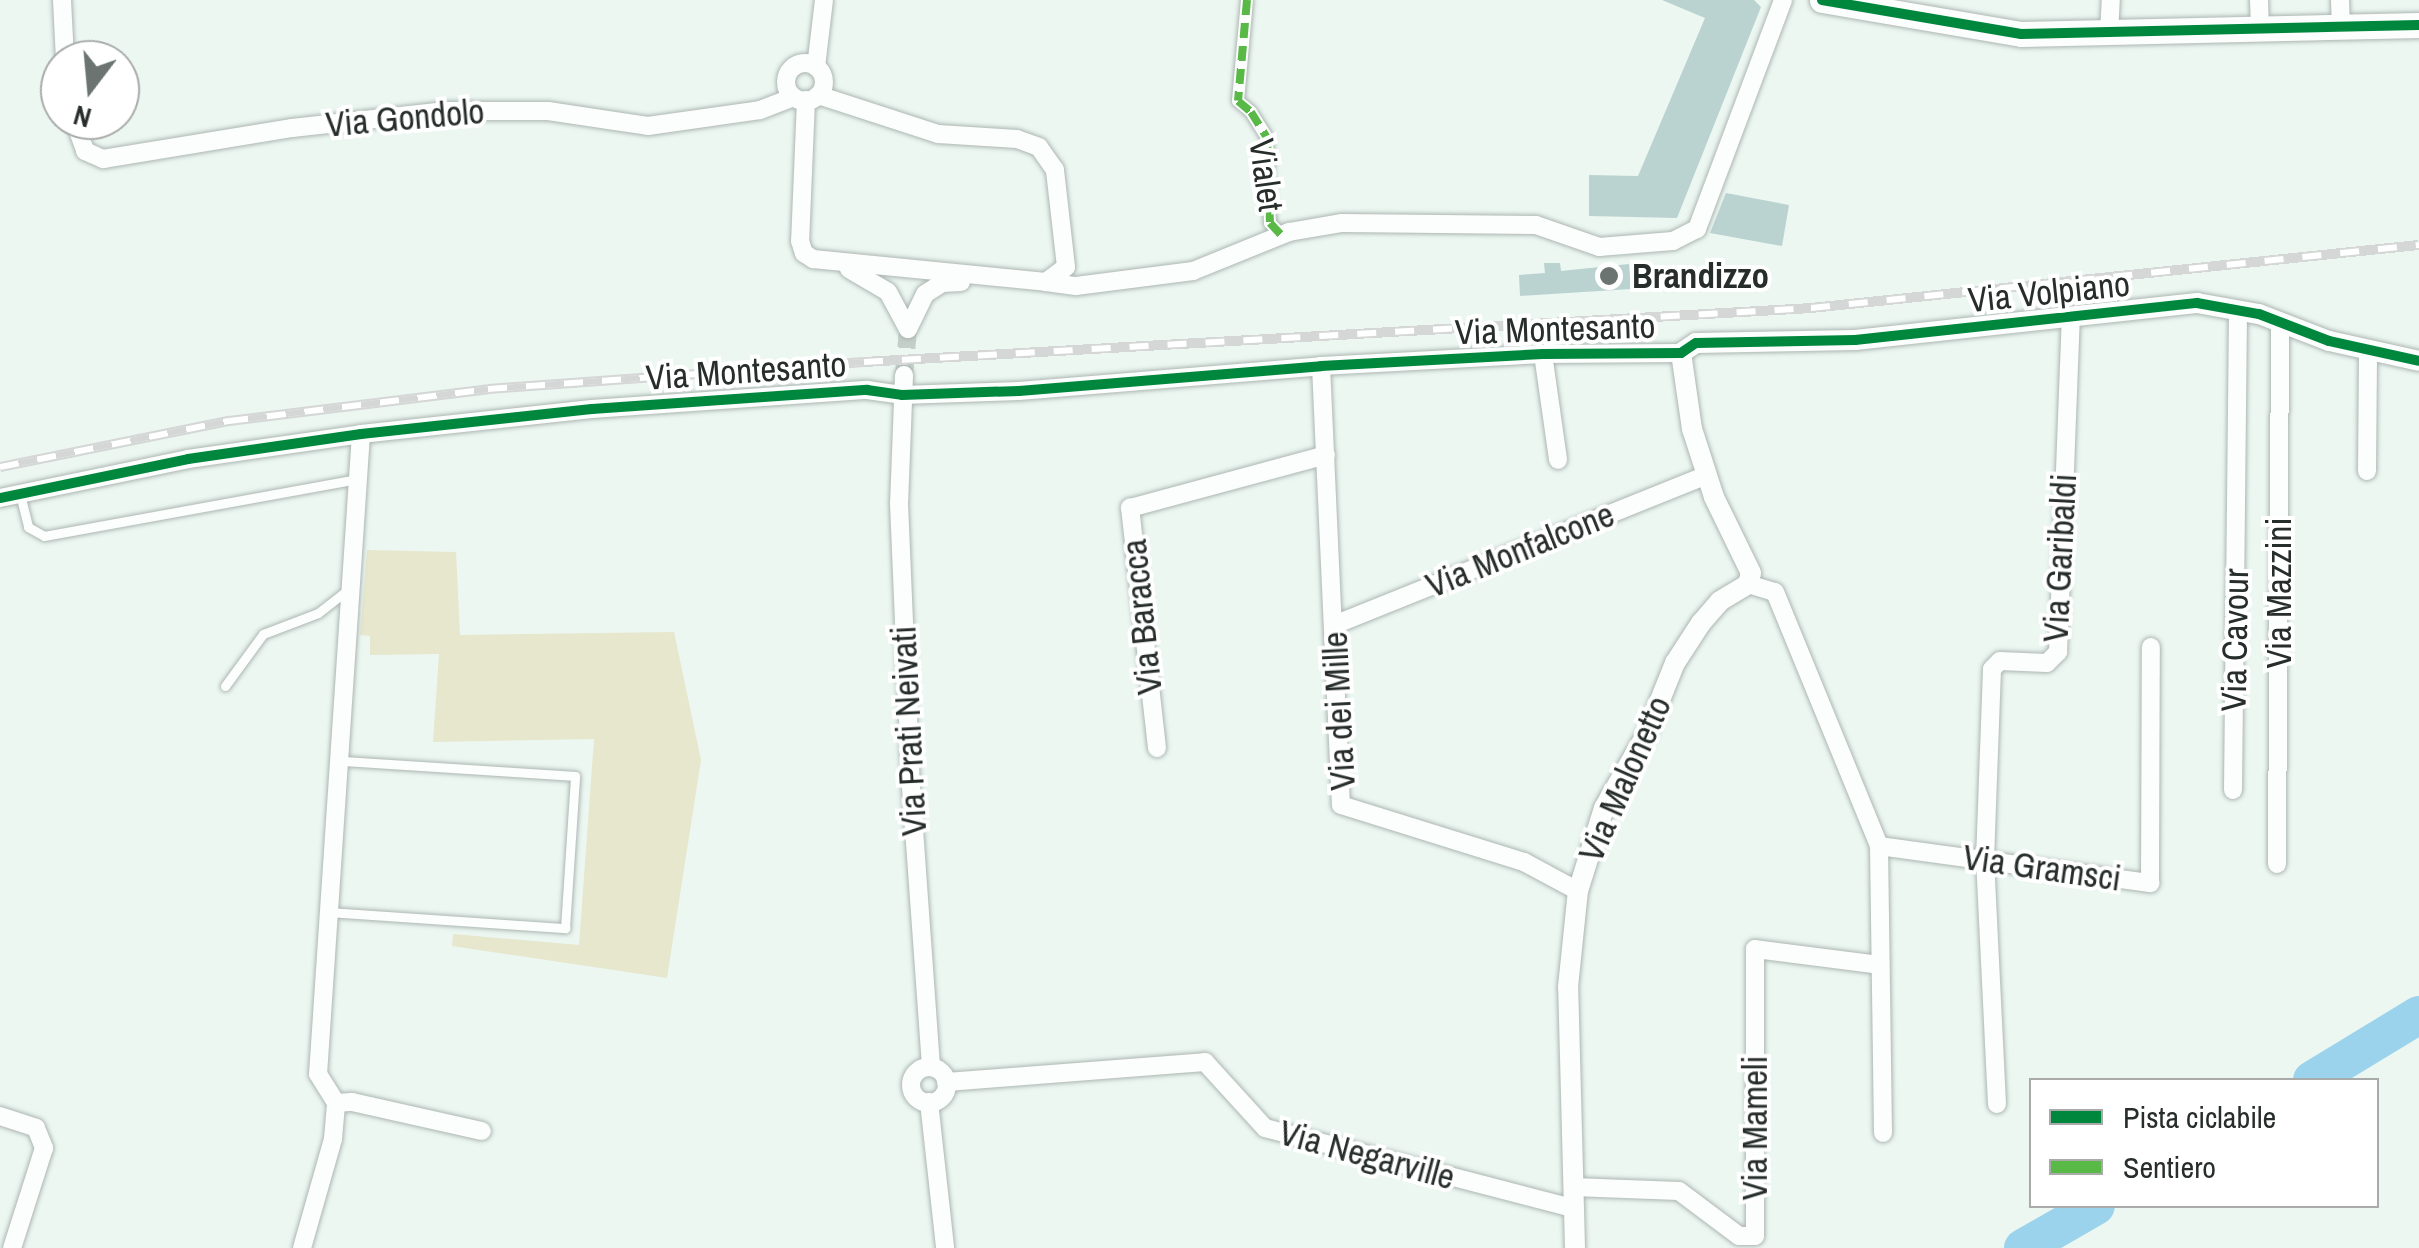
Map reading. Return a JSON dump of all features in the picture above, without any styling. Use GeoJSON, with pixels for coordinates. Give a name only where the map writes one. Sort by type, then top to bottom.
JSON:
{"type":"FeatureCollection","features":[{"type":"Feature","properties":{"kind":"main road"},"geometry":{"type":"LineString","coordinates":[[1828,1],[2021,34],[2419,25]]}},
{"type":"Feature","properties":{"kind":"street"},"geometry":{"type":"LineString","coordinates":[[62,0],[64,40]]}},
{"type":"Feature","properties":{"kind":"street","name":"Via Gondolo"},"geometry":{"type":"LineString","coordinates":[[81,140],[85,151],[103,159],[292,128],[414,114],[548,110],[648,126],[760,110],[801,93],[824,0]]}},
{"type":"Feature","properties":{"kind":"street","name":"Vialet"},"geometry":{"type":"LineString","coordinates":[[1247,0],[1238,102],[1252,112],[1268,138],[1270,223],[1280,236]]}},
{"type":"Feature","properties":{"kind":"street"},"geometry":{"type":"LineString","coordinates":[[835,263],[888,292],[908,330],[917,303],[934,287],[978,279],[1085,283],[1193,270],[1280,236],[1342,222],[1510,222],[1557,229],[1599,247],[1668,242],[1697,229],[1783,0]]}},
{"type":"Feature","properties":{"kind":"street"},"geometry":{"type":"LineString","coordinates":[[2109,34],[2111,0]]}},
{"type":"Feature","properties":{"kind":"street"},"geometry":{"type":"LineString","coordinates":[[2259,0],[2260,31]]}},
{"type":"Feature","properties":{"kind":"street"},"geometry":{"type":"LineString","coordinates":[[2340,0],[2341,29]]}},
{"type":"Feature","properties":{"kind":"street"},"geometry":{"type":"LineString","coordinates":[[801,93],[823,77],[807,66]]}},
{"type":"Feature","properties":{"kind":"street"},"geometry":{"type":"LineString","coordinates":[[801,93],[938,134],[1017,139],[1039,148],[1054,170],[1066,267],[1085,283]]}},
{"type":"Feature","properties":{"kind":"street"},"geometry":{"type":"LineString","coordinates":[[801,93],[800,240],[804,253],[835,263],[962,273],[978,279]]}},
{"type":"Feature","properties":{"kind":"street"},"geometry":{"type":"LineString","coordinates":[[1046,282],[1066,267]]}},
{"type":"Feature","properties":{"kind":"street","name":"Via Volpiano"},"geometry":{"type":"LineString","coordinates":[[1680,353],[1696,343],[1855,340],[2071,320],[2197,302],[2280,322],[2329,341],[2419,361]]}},
{"type":"Feature","properties":{"kind":"street","name":"Via Cavour"},"geometry":{"type":"LineString","coordinates":[[2233,790],[2238,310]]}},
{"type":"Feature","properties":{"kind":"street","name":"Via Garibaldi"},"geometry":{"type":"LineString","coordinates":[[1985,860],[1992,669],[2000,661],[2048,663],[2058,652],[2071,320]]}},
{"type":"Feature","properties":{"kind":"street","name":"Via Mazzini"},"geometry":{"type":"LineString","coordinates":[[2277,864],[2280,322]]}},
{"type":"Feature","properties":{"kind":"street"},"geometry":{"type":"LineString","coordinates":[[2366,471],[2368,350]]}},
{"type":"Feature","properties":{"kind":"street"},"geometry":{"type":"LineString","coordinates":[[1680,353],[1692,429],[1707,475],[1751,573],[1748,584],[1775,592],[1878,846],[1883,1133]]}},
{"type":"Feature","properties":{"kind":"street","name":"Via Montesanto"},"geometry":{"type":"LineString","coordinates":[[0,498],[188,459],[361,434],[592,409],[867,390],[902,395],[1019,392],[1321,366],[1542,354],[1680,353]]}},
{"type":"Feature","properties":{"kind":"street"},"geometry":{"type":"LineString","coordinates":[[1542,354],[1558,460]]}},
{"type":"Feature","properties":{"kind":"street","name":"Via dei Mille"},"geometry":{"type":"LineString","coordinates":[[1321,366],[1341,805],[1524,862],[1578,892]]}},
{"type":"Feature","properties":{"kind":"street","name":"Via Prati Neivati"},"geometry":{"type":"LineString","coordinates":[[904,375],[899,503],[905,663],[931,1067]]}},
{"type":"Feature","properties":{"kind":"street"},"geometry":{"type":"LineString","coordinates":[[302,1248],[333,1140],[336,1102],[318,1074],[361,434]]}},
{"type":"Feature","properties":{"kind":"street","name":"Via Baracca"},"geometry":{"type":"LineString","coordinates":[[1157,748],[1130,508],[1326,455]]}},
{"type":"Feature","properties":{"kind":"street","name":"Via Monfalcone"},"geometry":{"type":"LineString","coordinates":[[1334,625],[1707,475]]}},
{"type":"Feature","properties":{"kind":"street","name":"Via Malonetto"},"geometry":{"type":"LineString","coordinates":[[1575,1248],[1568,987],[1578,892],[1604,808],[1646,735],[1675,664],[1720,600],[1748,584]]}},
{"type":"Feature","properties":{"kind":"street","name":"Via Gramsci"},"geometry":{"type":"LineString","coordinates":[[1878,846],[2150,883],[2151,647]]}},
{"type":"Feature","properties":{"kind":"street"},"geometry":{"type":"LineString","coordinates":[[1985,860],[1997,1104]]}},
{"type":"Feature","properties":{"kind":"street","name":"Via Mameli"},"geometry":{"type":"LineString","coordinates":[[1572,1187],[1679,1191],[1739,1236],[1755,1236],[1755,950],[1880,965]]}},
{"type":"Feature","properties":{"kind":"street","name":"Via Negarville"},"geometry":{"type":"LineString","coordinates":[[946,1082],[1205,1062],[1265,1128],[1575,1209]]}},
{"type":"Feature","properties":{"kind":"street"},"geometry":{"type":"LineString","coordinates":[[931,1067],[941,1072],[946,1082],[940,1098],[928,1102],[918,1098],[911,1084],[915,1073],[931,1067]]}},
{"type":"Feature","properties":{"kind":"street"},"geometry":{"type":"LineString","coordinates":[[336,1102],[352,1102],[482,1131]]}},
{"type":"Feature","properties":{"kind":"street"},"geometry":{"type":"LineString","coordinates":[[928,1102],[945,1248]]}},
{"type":"Feature","properties":{"kind":"street"},"geometry":{"type":"LineString","coordinates":[[0,1116],[36,1128],[44,1148],[12,1248]]}},
{"type":"Feature","properties":{"kind":"lane"},"geometry":{"type":"LineString","coordinates":[[20,493],[28,527],[44,536],[359,479]]}},
{"type":"Feature","properties":{"kind":"lane"},"geometry":{"type":"LineString","coordinates":[[225,686],[263,634],[318,613],[352,587]]}},
{"type":"Feature","properties":{"kind":"lane"},"geometry":{"type":"LineString","coordinates":[[329,912],[565,928],[575,776],[340,761]]}},
{"type":"Feature","properties":{"kind":"green space"},"geometry":{"type":"Polygon","coordinates":[[[367,550],[456,552],[460,635],[674,632],[701,760],[667,978],[452,946],[453,934],[579,945],[594,739],[433,742],[439,654],[370,655],[370,636],[360,635],[367,550]]]}},
{"type":"Feature","properties":{"kind":"building"},"geometry":{"type":"Polygon","coordinates":[[[1662,0],[1754,0],[1761,7],[1677,218],[1589,216],[1589,175],[1638,176],[1705,18],[1662,0]]]}},
{"type":"Feature","properties":{"kind":"building"},"geometry":{"type":"Polygon","coordinates":[[[1726,193],[1789,205],[1782,246],[1710,233],[1726,193]]]}},
{"type":"Feature","properties":{"kind":"building"},"geometry":{"type":"Polygon","coordinates":[[[1544,263],[1560,263],[1561,271],[1629,264],[1631,289],[1520,296],[1519,275],[1545,273],[1544,263]]]}},
{"type":"Feature","properties":{"kind":"waterway"},"geometry":{"type":"LineString","coordinates":[[2315,1078],[2419,1015]]}},
{"type":"Feature","properties":{"kind":"waterway"},"geometry":{"type":"LineString","coordinates":[[2023,1248],[2093,1208]]}},
{"type":"Feature","properties":{"kind":"tunnel"},"geometry":{"type":"LineString","coordinates":[[904,375],[908,329]]}},
{"type":"Feature","properties":{"kind":"railway"},"geometry":{"type":"LineString","coordinates":[[0,467],[229,421],[488,389],[864,362],[1811,308],[2419,245]]}},
{"type":"Feature","properties":{"kind":"marked path"},"geometry":{"type":"LineString","coordinates":[[1247,0],[1238,101],[1251,112],[1267,138],[1270,223],[1281,235]]}},
{"type":"Feature","properties":{"kind":"cycle path"},"geometry":{"type":"LineString","coordinates":[[1822,0],[2021,34],[2419,25]]}},
{"type":"Feature","properties":{"kind":"cycle path"},"geometry":{"type":"LineString","coordinates":[[0,498],[188,459],[361,434],[592,409],[867,390],[902,395],[1019,391],[1321,366],[1543,354],[1681,353],[1696,343],[1855,340],[2197,303],[2259,314],[2329,341],[2419,361]]}},
{"type":"Feature","properties":{"kind":"place","name":"Brandizzo"},"geometry":{"type":"Point","coordinates":[1609,276]}}]}
